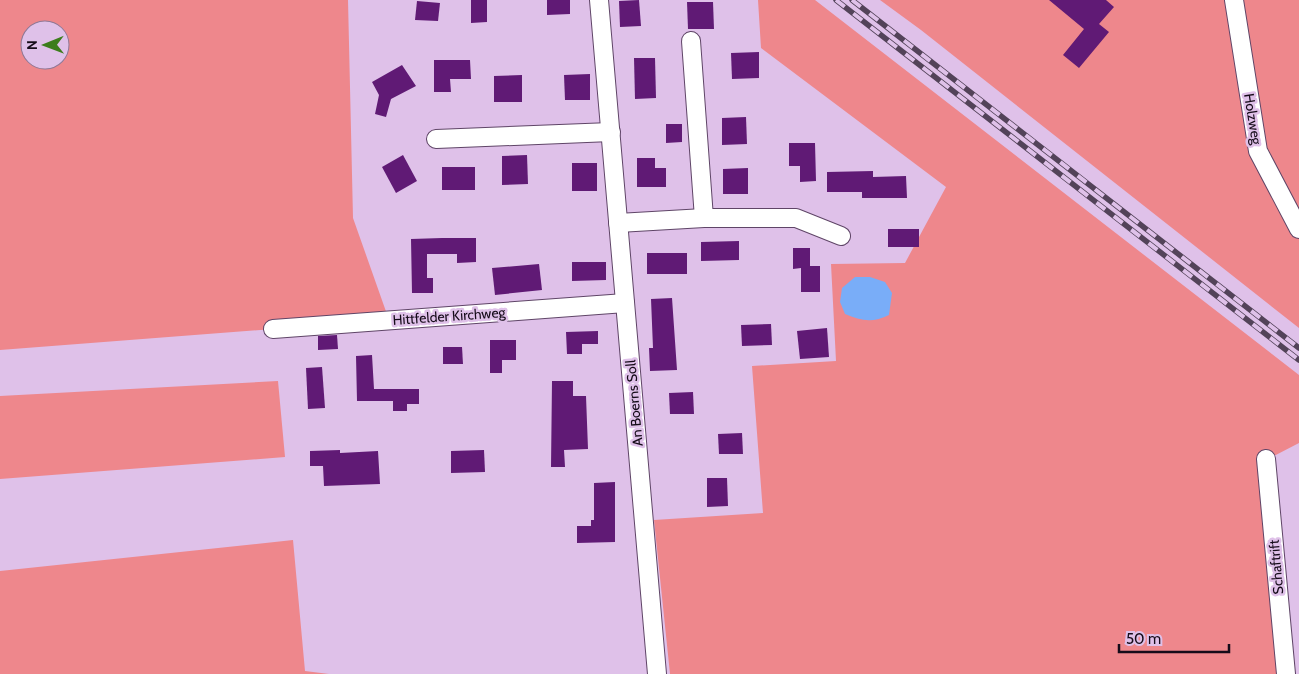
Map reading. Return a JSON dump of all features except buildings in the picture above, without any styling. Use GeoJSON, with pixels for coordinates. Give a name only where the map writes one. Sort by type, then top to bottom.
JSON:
{"type":"FeatureCollection","features":[{"type":"Feature","properties":{"kind":"street","name":"An Boerns Soll"},"geometry":{"type":"LineString","coordinates":[[599,0],[657,674]]}},
{"type":"Feature","properties":{"kind":"street","name":"Holzweg"},"geometry":{"type":"LineString","coordinates":[[1234,0],[1258,151],[1299,229]]}},
{"type":"Feature","properties":{"kind":"street"},"geometry":{"type":"LineString","coordinates":[[691,41],[704,218]]}},
{"type":"Feature","properties":{"kind":"street"},"geometry":{"type":"LineString","coordinates":[[436,139],[611,132]]}},
{"type":"Feature","properties":{"kind":"street"},"geometry":{"type":"LineString","coordinates":[[618,223],[704,218],[796,218],[841,236]]}},
{"type":"Feature","properties":{"kind":"street","name":"Hittfelder Kirchweg"},"geometry":{"type":"LineString","coordinates":[[274,329],[625,303]]}},
{"type":"Feature","properties":{"kind":"street","name":"Schaftrift"},"geometry":{"type":"LineString","coordinates":[[1266,459],[1286,674]]}},
{"type":"Feature","properties":{"kind":"shaded area"},"geometry":{"type":"Polygon","coordinates":[[[0,0],[348,0],[353,218],[389,320],[0,350],[0,0]]]}},
{"type":"Feature","properties":{"kind":"shaded area"},"geometry":{"type":"Polygon","coordinates":[[[758,0],[815,0],[1299,375],[1299,443],[1266,460],[1286,674],[670,674],[654,520],[763,513],[752,366],[836,361],[831,264],[905,263],[946,187],[761,48],[758,0]]]}},
{"type":"Feature","properties":{"kind":"shaded area"},"geometry":{"type":"Polygon","coordinates":[[[880,0],[1299,0],[1299,328],[921,30],[880,0]]]}},
{"type":"Feature","properties":{"kind":"shaded area"},"geometry":{"type":"Polygon","coordinates":[[[278,381],[285,457],[0,479],[0,396],[278,381]]]}},
{"type":"Feature","properties":{"kind":"shaded area"},"geometry":{"type":"Polygon","coordinates":[[[293,540],[305,671],[329,674],[0,674],[0,571],[293,540]]]}},
{"type":"Feature","properties":{"kind":"water"},"geometry":{"type":"Polygon","coordinates":[[[855,277],[870,277],[885,282],[892,293],[889,315],[867,320],[845,314],[840,302],[842,288],[855,277]]]}},
{"type":"Feature","properties":{"kind":"railway"},"geometry":{"type":"LineString","coordinates":[[836,0],[1299,360]]}},
{"type":"Feature","properties":{"kind":"railway"},"geometry":{"type":"LineString","coordinates":[[852,0],[1299,348]]}}]}
